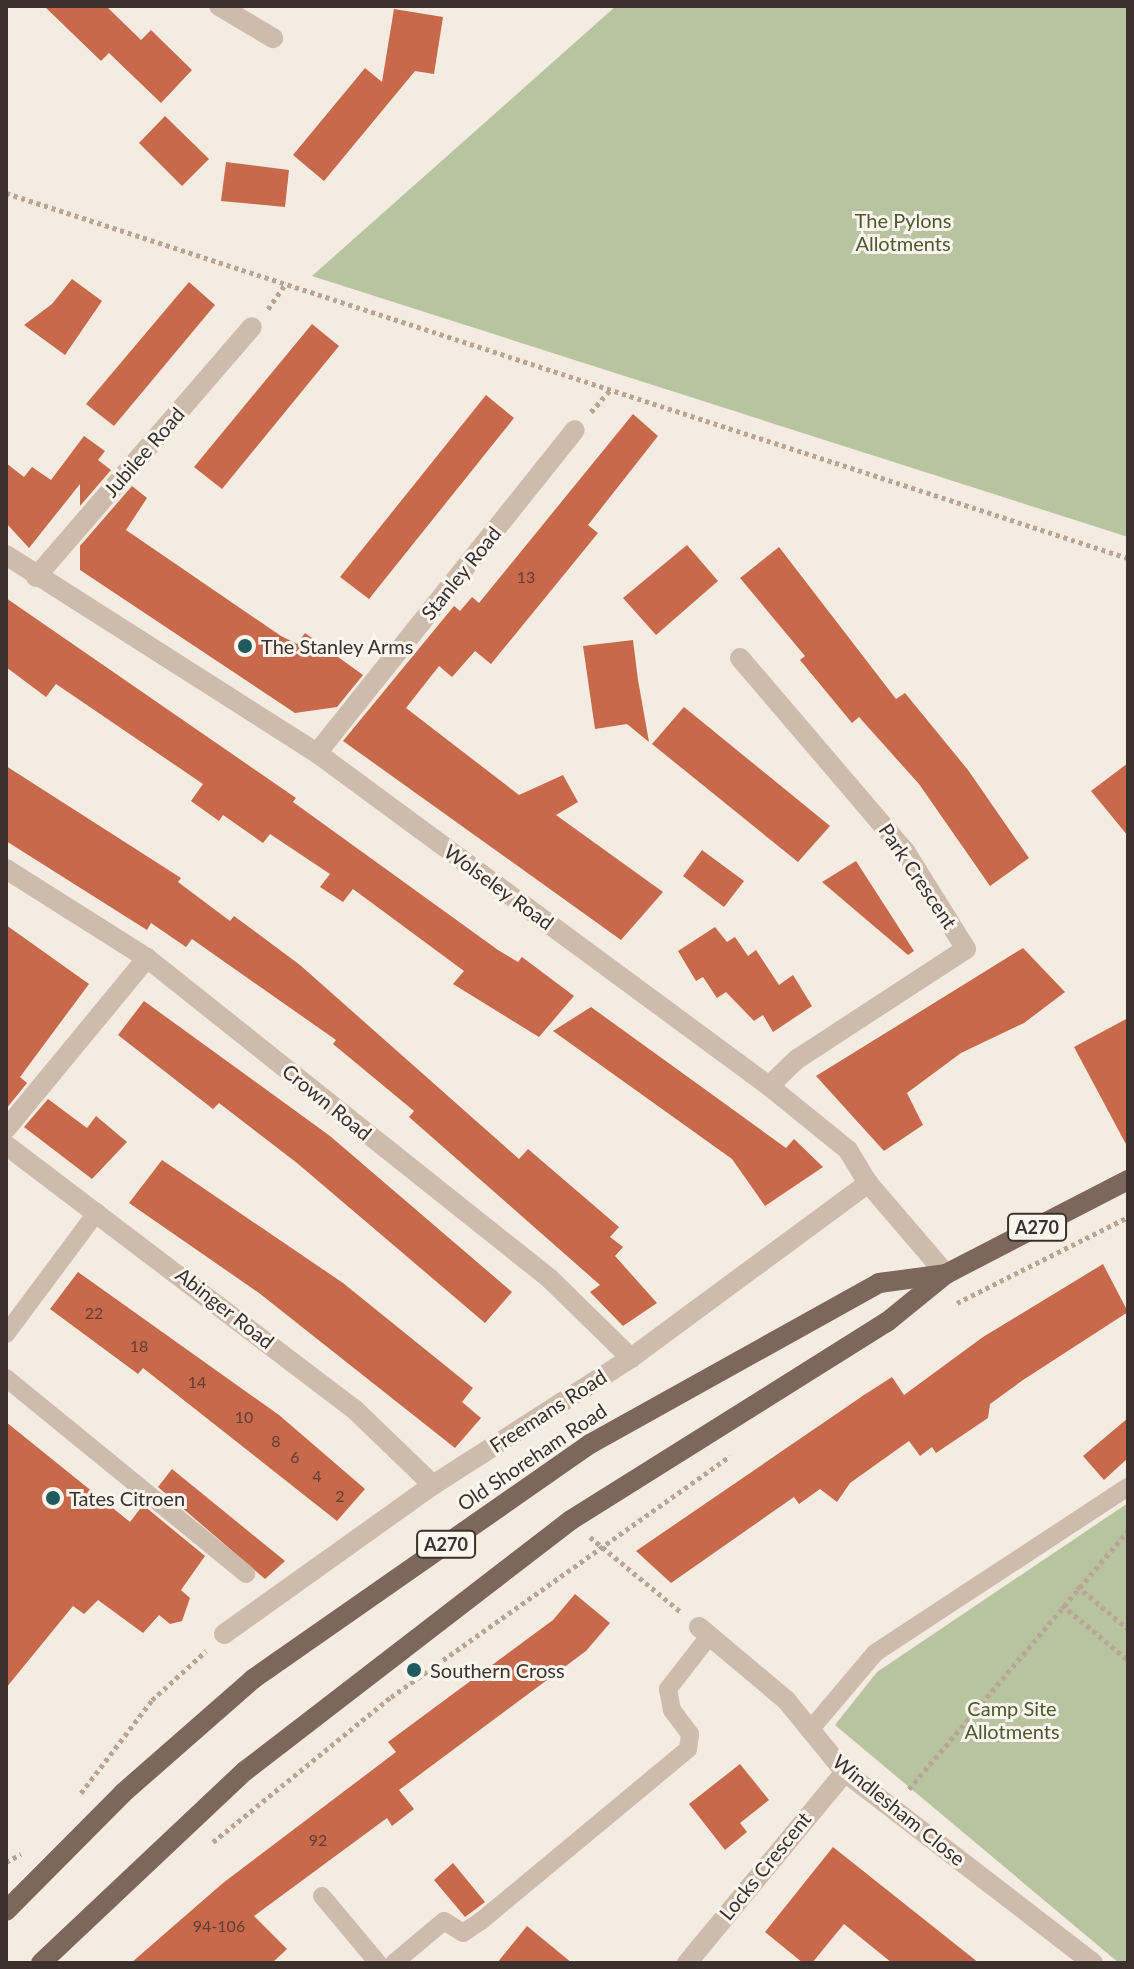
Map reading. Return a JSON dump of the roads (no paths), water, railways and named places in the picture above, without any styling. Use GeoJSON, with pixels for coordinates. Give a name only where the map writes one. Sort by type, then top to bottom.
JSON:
{"type":"FeatureCollection","features":[{"type":"Feature","properties":{"kind":"main road","name":"Old Shoreham Road"},"geometry":{"type":"LineString","coordinates":[[41,1963],[245,1771],[571,1520],[887,1322],[946,1274],[1128,1180]]}},
{"type":"Feature","properties":{"kind":"main road","name":"Old Shoreham Road"},"geometry":{"type":"LineString","coordinates":[[6,1911],[123,1793],[253,1679],[590,1444],[879,1283],[946,1274]]}},
{"type":"Feature","properties":{"kind":"street"},"geometry":{"type":"LineString","coordinates":[[219,6],[273,38]]}},
{"type":"Feature","properties":{"kind":"street","name":"Jubilee Road"},"geometry":{"type":"LineString","coordinates":[[36,577],[252,327]]}},
{"type":"Feature","properties":{"kind":"street","name":"Stanley Road"},"geometry":{"type":"LineString","coordinates":[[317,753],[575,430]]}},
{"type":"Feature","properties":{"kind":"street","name":"Wolseley Road"},"geometry":{"type":"LineString","coordinates":[[6,555],[36,577],[317,753],[769,1086],[848,1150],[868,1183],[946,1274]]}},
{"type":"Feature","properties":{"kind":"street","name":"Park Crescent"},"geometry":{"type":"LineString","coordinates":[[740,658],[896,840],[966,949],[797,1059],[769,1086]]}},
{"type":"Feature","properties":{"kind":"street","name":"Crown Road"},"geometry":{"type":"LineString","coordinates":[[6,869],[147,958],[549,1278],[631,1358]]}},
{"type":"Feature","properties":{"kind":"street"},"geometry":{"type":"LineString","coordinates":[[6,1129],[147,958]]}},
{"type":"Feature","properties":{"kind":"street","name":"Abinger Road"},"geometry":{"type":"LineString","coordinates":[[6,1145],[353,1408],[433,1485]]}},
{"type":"Feature","properties":{"kind":"street","name":"Freemans Road"},"geometry":{"type":"LineString","coordinates":[[224,1634],[433,1485],[631,1358],[868,1183]]}},
{"type":"Feature","properties":{"kind":"street","name":"Windlesham Close"},"geometry":{"type":"LineString","coordinates":[[705,1631],[786,1700],[845,1772],[1093,1963]]}},
{"type":"Feature","properties":{"kind":"street","name":"Locks Crescent"},"geometry":{"type":"LineString","coordinates":[[687,1963],[845,1772]]}},
{"type":"Feature","properties":{"kind":"lane"},"geometry":{"type":"LineString","coordinates":[[6,1334],[97,1212]]}},
{"type":"Feature","properties":{"kind":"lane"},"geometry":{"type":"LineString","coordinates":[[6,1378],[246,1574]]}},
{"type":"Feature","properties":{"kind":"lane"},"geometry":{"type":"LineString","coordinates":[[810,1730],[875,1653],[1128,1487]]}},
{"type":"Feature","properties":{"kind":"lane"},"geometry":{"type":"LineString","coordinates":[[394,1963],[444,1921],[463,1933],[481,1921],[688,1749],[690,1734],[672,1710],[668,1689],[705,1631]]}},
{"type":"Feature","properties":{"kind":"lane"},"geometry":{"type":"LineString","coordinates":[[322,1896],[378,1963]]}},
{"type":"Feature","properties":{"kind":"place","name":"The Stanley Arms"},"geometry":{"type":"Point","coordinates":[245,646]}},
{"type":"Feature","properties":{"kind":"place","name":"Tates Citroen"},"geometry":{"type":"Point","coordinates":[53,1498]}},
{"type":"Feature","properties":{"kind":"place","name":"Southern Cross"},"geometry":{"type":"Point","coordinates":[414,1670]}},
{"type":"Feature","properties":{"kind":"park label","name":"The Pylons Allotments"},"geometry":{"type":"Point","coordinates":[903,232]}},
{"type":"Feature","properties":{"kind":"park label","name":"Camp Site Allotments"},"geometry":{"type":"Point","coordinates":[1012,1720]}}]}
